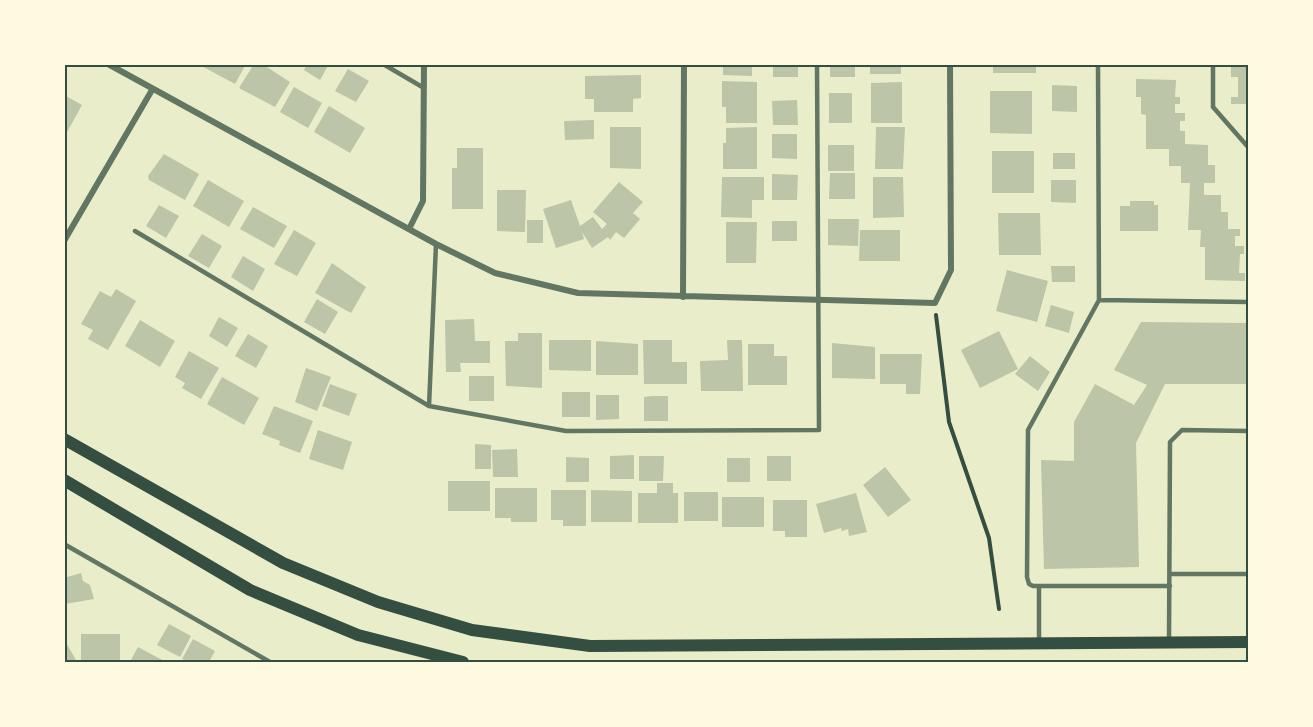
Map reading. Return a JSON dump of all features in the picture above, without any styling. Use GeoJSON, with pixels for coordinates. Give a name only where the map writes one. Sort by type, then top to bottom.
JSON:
{"type":"FeatureCollection","features":[{"type":"Feature","properties":{"kind":"main road"},"geometry":{"type":"LineString","coordinates":[[65,438],[283,563],[378,602],[472,630],[590,646],[1248,642]]}},
{"type":"Feature","properties":{"kind":"main road"},"geometry":{"type":"LineString","coordinates":[[64,480],[250,590],[358,635],[463,663]]}},
{"type":"Feature","properties":{"kind":"street"},"geometry":{"type":"LineString","coordinates":[[108,64],[436,244],[495,273],[578,293],[935,303],[951,270],[950,64]]}},
{"type":"Feature","properties":{"kind":"street"},"geometry":{"type":"LineString","coordinates":[[409,229],[423,201],[424,64]]}},
{"type":"Feature","properties":{"kind":"street"},"geometry":{"type":"LineString","coordinates":[[683,297],[684,64]]}},
{"type":"Feature","properties":{"kind":"street"},"geometry":{"type":"LineString","coordinates":[[64,241],[152,90]]}},
{"type":"Feature","properties":{"kind":"lane"},"geometry":{"type":"LineString","coordinates":[[383,64],[424,88]]}},
{"type":"Feature","properties":{"kind":"lane"},"geometry":{"type":"LineString","coordinates":[[135,231],[429,406],[566,431],[819,430],[817,64]]}},
{"type":"Feature","properties":{"kind":"lane"},"geometry":{"type":"LineString","coordinates":[[1098,64],[1099,300],[1028,430],[1027,577],[1029,584],[1039,586],[1170,586]]}},
{"type":"Feature","properties":{"kind":"lane"},"geometry":{"type":"LineString","coordinates":[[1213,64],[1213,107],[1248,147]]}},
{"type":"Feature","properties":{"kind":"lane"},"geometry":{"type":"LineString","coordinates":[[429,406],[436,244]]}},
{"type":"Feature","properties":{"kind":"lane"},"geometry":{"type":"LineString","coordinates":[[1099,300],[1248,302]]}},
{"type":"Feature","properties":{"kind":"lane"},"geometry":{"type":"LineString","coordinates":[[1169,643],[1170,442],[1182,430],[1248,430]]}},
{"type":"Feature","properties":{"kind":"lane"},"geometry":{"type":"LineString","coordinates":[[64,544],[270,663]]}},
{"type":"Feature","properties":{"kind":"lane"},"geometry":{"type":"LineString","coordinates":[[1170,574],[1248,574]]}},
{"type":"Feature","properties":{"kind":"lane"},"geometry":{"type":"LineString","coordinates":[[1039,586],[1039,644]]}},
{"type":"Feature","properties":{"kind":"path"},"geometry":{"type":"LineString","coordinates":[[935,303],[949,422],[989,538],[999,609]]}},
{"type":"Feature","properties":{"kind":"building"},"geometry":{"type":"Polygon","coordinates":[[[198,64],[246,64],[235,84],[198,64]]]}},
{"type":"Feature","properties":{"kind":"building"},"geometry":{"type":"Polygon","coordinates":[[[254,64],[262,64],[290,82],[275,107],[239,88],[254,64]]]}},
{"type":"Feature","properties":{"kind":"building"},"geometry":{"type":"Polygon","coordinates":[[[307,64],[329,64],[320,80],[304,70],[307,64]]]}},
{"type":"Feature","properties":{"kind":"building"},"geometry":{"type":"Polygon","coordinates":[[[723,64],[752,64],[752,76],[723,75],[723,64]]]}},
{"type":"Feature","properties":{"kind":"building"},"geometry":{"type":"Polygon","coordinates":[[[773,64],[798,64],[798,77],[773,77],[773,64]]]}},
{"type":"Feature","properties":{"kind":"building"},"geometry":{"type":"Polygon","coordinates":[[[830,64],[855,64],[855,77],[830,77],[830,64]]]}},
{"type":"Feature","properties":{"kind":"building"},"geometry":{"type":"Polygon","coordinates":[[[870,64],[901,64],[901,74],[870,74],[870,64]]]}},
{"type":"Feature","properties":{"kind":"building"},"geometry":{"type":"Polygon","coordinates":[[[993,64],[1036,64],[1036,73],[993,73],[993,64]]]}},
{"type":"Feature","properties":{"kind":"building"},"geometry":{"type":"Polygon","coordinates":[[[1231,64],[1248,64],[1248,104],[1231,104],[1231,97],[1238,97],[1238,77],[1231,77],[1231,64]]]}},
{"type":"Feature","properties":{"kind":"building"},"geometry":{"type":"Polygon","coordinates":[[[348,69],[369,81],[356,102],[335,91],[348,69]]]}},
{"type":"Feature","properties":{"kind":"building"},"geometry":{"type":"Polygon","coordinates":[[[641,75],[641,98],[633,99],[633,112],[594,112],[594,99],[585,99],[585,76],[641,75]]]}},
{"type":"Feature","properties":{"kind":"building"},"geometry":{"type":"Polygon","coordinates":[[[1136,79],[1176,80],[1175,97],[1180,97],[1180,104],[1175,104],[1175,113],[1185,113],[1185,121],[1180,121],[1180,131],[1185,131],[1185,144],[1208,145],[1208,165],[1215,165],[1215,183],[1204,183],[1204,195],[1221,195],[1221,212],[1228,212],[1228,229],[1240,229],[1240,236],[1235,236],[1235,246],[1244,246],[1244,254],[1240,254],[1239,273],[1245,273],[1245,281],[1205,280],[1205,247],[1200,247],[1201,230],[1188,230],[1190,183],[1181,183],[1181,166],[1169,166],[1169,149],[1146,149],[1146,115],[1141,114],[1141,97],[1136,97],[1136,79]]]}},
{"type":"Feature","properties":{"kind":"building"},"geometry":{"type":"Polygon","coordinates":[[[722,81],[757,82],[757,123],[726,123],[726,107],[722,107],[722,81]]]}},
{"type":"Feature","properties":{"kind":"building"},"geometry":{"type":"Polygon","coordinates":[[[902,82],[902,123],[871,123],[871,83],[902,82]]]}},
{"type":"Feature","properties":{"kind":"building"},"geometry":{"type":"Polygon","coordinates":[[[1052,85],[1077,86],[1077,112],[1052,111],[1052,85]]]}},
{"type":"Feature","properties":{"kind":"building"},"geometry":{"type":"Polygon","coordinates":[[[294,87],[322,103],[308,128],[280,112],[294,87]]]}},
{"type":"Feature","properties":{"kind":"building"},"geometry":{"type":"Polygon","coordinates":[[[990,91],[1032,91],[1032,134],[990,133],[990,91]]]}},
{"type":"Feature","properties":{"kind":"building"},"geometry":{"type":"Polygon","coordinates":[[[829,93],[852,93],[852,123],[829,123],[829,93]]]}},
{"type":"Feature","properties":{"kind":"building"},"geometry":{"type":"Polygon","coordinates":[[[64,95],[82,105],[67,132],[64,131],[64,95]]]}},
{"type":"Feature","properties":{"kind":"building"},"geometry":{"type":"Polygon","coordinates":[[[797,100],[798,125],[773,125],[772,101],[797,100]]]}},
{"type":"Feature","properties":{"kind":"building"},"geometry":{"type":"Polygon","coordinates":[[[329,106],[365,128],[350,153],[314,132],[329,106]]]}},
{"type":"Feature","properties":{"kind":"building"},"geometry":{"type":"Polygon","coordinates":[[[594,120],[594,139],[565,140],[564,121],[594,120]]]}},
{"type":"Feature","properties":{"kind":"building"},"geometry":{"type":"Polygon","coordinates":[[[610,127],[641,127],[641,169],[610,168],[610,127]]]}},
{"type":"Feature","properties":{"kind":"building"},"geometry":{"type":"Polygon","coordinates":[[[757,127],[757,169],[723,169],[723,143],[726,143],[726,128],[757,127]]]}},
{"type":"Feature","properties":{"kind":"building"},"geometry":{"type":"Polygon","coordinates":[[[876,127],[905,127],[903,169],[875,169],[876,127]]]}},
{"type":"Feature","properties":{"kind":"building"},"geometry":{"type":"Polygon","coordinates":[[[772,134],[797,134],[797,159],[772,158],[772,134]]]}},
{"type":"Feature","properties":{"kind":"building"},"geometry":{"type":"Polygon","coordinates":[[[828,145],[854,145],[854,171],[828,171],[828,145]]]}},
{"type":"Feature","properties":{"kind":"building"},"geometry":{"type":"Polygon","coordinates":[[[457,148],[483,148],[483,209],[452,209],[452,168],[457,168],[457,148]]]}},
{"type":"Feature","properties":{"kind":"building"},"geometry":{"type":"Polygon","coordinates":[[[992,151],[1034,151],[1034,193],[992,193],[992,151]]]}},
{"type":"Feature","properties":{"kind":"building"},"geometry":{"type":"Polygon","coordinates":[[[1053,153],[1075,153],[1075,169],[1053,169],[1053,153]]]}},
{"type":"Feature","properties":{"kind":"building"},"geometry":{"type":"Polygon","coordinates":[[[164,154],[199,174],[185,200],[149,180],[148,176],[164,154]]]}},
{"type":"Feature","properties":{"kind":"building"},"geometry":{"type":"Polygon","coordinates":[[[830,173],[855,173],[855,199],[829,199],[830,173]]]}},
{"type":"Feature","properties":{"kind":"building"},"geometry":{"type":"Polygon","coordinates":[[[772,174],[798,175],[797,200],[772,200],[772,174]]]}},
{"type":"Feature","properties":{"kind":"building"},"geometry":{"type":"Polygon","coordinates":[[[722,177],[764,177],[764,200],[752,200],[752,218],[721,217],[722,177]]]}},
{"type":"Feature","properties":{"kind":"building"},"geometry":{"type":"Polygon","coordinates":[[[873,177],[903,177],[904,217],[873,218],[873,177]]]}},
{"type":"Feature","properties":{"kind":"building"},"geometry":{"type":"Polygon","coordinates":[[[208,180],[244,201],[229,227],[193,206],[208,180]]]}},
{"type":"Feature","properties":{"kind":"building"},"geometry":{"type":"Polygon","coordinates":[[[1051,180],[1076,180],[1076,203],[1051,202],[1051,180]]]}},
{"type":"Feature","properties":{"kind":"building"},"geometry":{"type":"Polygon","coordinates":[[[619,182],[643,202],[633,213],[640,219],[624,238],[616,232],[610,240],[608,237],[592,248],[582,232],[584,239],[556,248],[543,209],[571,200],[580,226],[593,217],[602,229],[607,224],[593,212],[619,182]]]}},
{"type":"Feature","properties":{"kind":"building"},"geometry":{"type":"Polygon","coordinates":[[[497,190],[526,190],[525,232],[497,231],[497,190]]]}},
{"type":"Feature","properties":{"kind":"building"},"geometry":{"type":"Polygon","coordinates":[[[1130,201],[1154,201],[1154,205],[1158,205],[1158,231],[1120,231],[1120,206],[1130,206],[1130,201]]]}},
{"type":"Feature","properties":{"kind":"building"},"geometry":{"type":"Polygon","coordinates":[[[159,205],[179,216],[166,238],[146,226],[159,205]]]}},
{"type":"Feature","properties":{"kind":"building"},"geometry":{"type":"Polygon","coordinates":[[[253,207],[287,226],[274,248],[240,229],[253,207]]]}},
{"type":"Feature","properties":{"kind":"building"},"geometry":{"type":"Polygon","coordinates":[[[998,213],[1040,213],[1041,255],[999,255],[998,213]]]}},
{"type":"Feature","properties":{"kind":"building"},"geometry":{"type":"Polygon","coordinates":[[[828,219],[859,219],[858,246],[828,245],[828,219]]]}},
{"type":"Feature","properties":{"kind":"building"},"geometry":{"type":"Polygon","coordinates":[[[527,220],[543,220],[543,243],[527,243],[527,220]]]}},
{"type":"Feature","properties":{"kind":"building"},"geometry":{"type":"Polygon","coordinates":[[[772,221],[797,221],[797,241],[772,241],[772,221]]]}},
{"type":"Feature","properties":{"kind":"building"},"geometry":{"type":"Polygon","coordinates":[[[726,222],[757,222],[756,263],[726,263],[726,222]]]}},
{"type":"Feature","properties":{"kind":"building"},"geometry":{"type":"Polygon","coordinates":[[[294,230],[316,243],[297,276],[274,264],[294,230]]]}},
{"type":"Feature","properties":{"kind":"building"},"geometry":{"type":"Polygon","coordinates":[[[860,230],[900,230],[900,261],[859,261],[860,230]]]}},
{"type":"Feature","properties":{"kind":"building"},"geometry":{"type":"Polygon","coordinates":[[[202,234],[222,246],[209,268],[188,256],[202,234]]]}},
{"type":"Feature","properties":{"kind":"building"},"geometry":{"type":"Polygon","coordinates":[[[243,256],[265,269],[253,291],[231,277],[243,256]]]}},
{"type":"Feature","properties":{"kind":"building"},"geometry":{"type":"Polygon","coordinates":[[[332,263],[366,287],[351,313],[315,293],[332,263]]]}},
{"type":"Feature","properties":{"kind":"building"},"geometry":{"type":"Polygon","coordinates":[[[1051,266],[1075,266],[1075,282],[1052,282],[1051,266]]]}},
{"type":"Feature","properties":{"kind":"building"},"geometry":{"type":"Polygon","coordinates":[[[1007,270],[1048,281],[1037,322],[996,311],[1007,270]]]}},
{"type":"Feature","properties":{"kind":"building"},"geometry":{"type":"Polygon","coordinates":[[[116,289],[136,301],[108,350],[88,339],[93,330],[81,324],[100,291],[111,297],[116,289]]]}},
{"type":"Feature","properties":{"kind":"building"},"geometry":{"type":"Polygon","coordinates":[[[317,299],[338,312],[325,334],[304,322],[317,299]]]}},
{"type":"Feature","properties":{"kind":"building"},"geometry":{"type":"Polygon","coordinates":[[[1051,305],[1074,312],[1069,333],[1045,326],[1051,305]]]}},
{"type":"Feature","properties":{"kind":"building"},"geometry":{"type":"Polygon","coordinates":[[[219,317],[238,328],[227,347],[209,336],[219,317]]]}},
{"type":"Feature","properties":{"kind":"building"},"geometry":{"type":"Polygon","coordinates":[[[474,319],[475,341],[490,341],[490,363],[460,363],[461,372],[446,372],[445,320],[474,319]]]}},
{"type":"Feature","properties":{"kind":"building"},"geometry":{"type":"Polygon","coordinates":[[[140,320],[175,341],[160,367],[125,346],[140,320]]]}},
{"type":"Feature","properties":{"kind":"building"},"geometry":{"type":"Polygon","coordinates":[[[1141,322],[1248,323],[1248,384],[1165,384],[1136,443],[1139,567],[1044,569],[1041,460],[1074,461],[1074,422],[1095,384],[1134,405],[1147,385],[1114,370],[1141,322]]]}},
{"type":"Feature","properties":{"kind":"building"},"geometry":{"type":"Polygon","coordinates":[[[999,331],[1018,369],[980,388],[961,350],[999,331]]]}},
{"type":"Feature","properties":{"kind":"building"},"geometry":{"type":"Polygon","coordinates":[[[518,333],[542,333],[542,388],[506,386],[505,341],[518,341],[518,333]]]}},
{"type":"Feature","properties":{"kind":"building"},"geometry":{"type":"Polygon","coordinates":[[[248,334],[268,346],[256,368],[235,356],[248,334]]]}},
{"type":"Feature","properties":{"kind":"building"},"geometry":{"type":"Polygon","coordinates":[[[549,340],[591,340],[591,371],[549,370],[549,340]]]}},
{"type":"Feature","properties":{"kind":"building"},"geometry":{"type":"Polygon","coordinates":[[[643,340],[672,340],[672,362],[687,362],[687,384],[644,384],[643,340]]]}},
{"type":"Feature","properties":{"kind":"building"},"geometry":{"type":"Polygon","coordinates":[[[727,340],[742,340],[743,391],[701,391],[700,361],[728,360],[727,340]]]}},
{"type":"Feature","properties":{"kind":"building"},"geometry":{"type":"Polygon","coordinates":[[[596,341],[638,344],[638,375],[596,375],[596,341]]]}},
{"type":"Feature","properties":{"kind":"building"},"geometry":{"type":"Polygon","coordinates":[[[832,343],[875,347],[875,379],[832,378],[832,343]]]}},
{"type":"Feature","properties":{"kind":"building"},"geometry":{"type":"Polygon","coordinates":[[[748,344],[774,344],[774,356],[787,356],[787,385],[748,385],[748,344]]]}},
{"type":"Feature","properties":{"kind":"building"},"geometry":{"type":"Polygon","coordinates":[[[189,351],[219,368],[201,399],[182,388],[185,383],[175,377],[189,351]]]}},
{"type":"Feature","properties":{"kind":"building"},"geometry":{"type":"Polygon","coordinates":[[[880,354],[922,354],[920,394],[906,394],[906,384],[880,384],[880,354]]]}},
{"type":"Feature","properties":{"kind":"building"},"geometry":{"type":"Polygon","coordinates":[[[1030,356],[1050,372],[1038,391],[1015,374],[1030,356]]]}},
{"type":"Feature","properties":{"kind":"building"},"geometry":{"type":"Polygon","coordinates":[[[306,368],[331,377],[317,411],[295,402],[306,368]]]}},
{"type":"Feature","properties":{"kind":"building"},"geometry":{"type":"Polygon","coordinates":[[[469,376],[494,376],[494,401],[469,401],[469,376]]]}},
{"type":"Feature","properties":{"kind":"building"},"geometry":{"type":"Polygon","coordinates":[[[222,377],[259,398],[244,425],[207,404],[222,377]]]}},
{"type":"Feature","properties":{"kind":"building"},"geometry":{"type":"Polygon","coordinates":[[[330,384],[357,394],[349,416],[322,406],[330,384]]]}},
{"type":"Feature","properties":{"kind":"building"},"geometry":{"type":"Polygon","coordinates":[[[562,392],[590,392],[590,417],[562,417],[562,392]]]}},
{"type":"Feature","properties":{"kind":"building"},"geometry":{"type":"Polygon","coordinates":[[[596,395],[619,395],[619,419],[596,420],[596,395]]]}},
{"type":"Feature","properties":{"kind":"building"},"geometry":{"type":"Polygon","coordinates":[[[668,396],[668,421],[644,421],[644,397],[668,396]]]}},
{"type":"Feature","properties":{"kind":"building"},"geometry":{"type":"Polygon","coordinates":[[[274,406],[313,421],[300,453],[279,445],[280,441],[262,434],[274,406]]]}},
{"type":"Feature","properties":{"kind":"building"},"geometry":{"type":"Polygon","coordinates":[[[318,430],[352,442],[343,470],[309,459],[318,430]]]}},
{"type":"Feature","properties":{"kind":"building"},"geometry":{"type":"Polygon","coordinates":[[[475,444],[491,445],[491,469],[475,469],[475,444]]]}},
{"type":"Feature","properties":{"kind":"building"},"geometry":{"type":"Polygon","coordinates":[[[517,449],[518,477],[493,477],[492,450],[517,449]]]}},
{"type":"Feature","properties":{"kind":"building"},"geometry":{"type":"Polygon","coordinates":[[[634,455],[634,479],[610,479],[610,456],[634,455]]]}},
{"type":"Feature","properties":{"kind":"building"},"geometry":{"type":"Polygon","coordinates":[[[639,456],[664,456],[663,481],[639,481],[639,456]]]}},
{"type":"Feature","properties":{"kind":"building"},"geometry":{"type":"Polygon","coordinates":[[[767,456],[791,456],[791,481],[767,481],[767,456]]]}},
{"type":"Feature","properties":{"kind":"building"},"geometry":{"type":"Polygon","coordinates":[[[566,457],[589,458],[589,482],[566,482],[566,457]]]}},
{"type":"Feature","properties":{"kind":"building"},"geometry":{"type":"Polygon","coordinates":[[[727,458],[750,458],[750,482],[727,482],[727,458]]]}},
{"type":"Feature","properties":{"kind":"building"},"geometry":{"type":"Polygon","coordinates":[[[885,467],[911,500],[888,517],[863,485],[885,467]]]}},
{"type":"Feature","properties":{"kind":"building"},"geometry":{"type":"Polygon","coordinates":[[[448,481],[490,481],[490,511],[448,511],[448,481]]]}},
{"type":"Feature","properties":{"kind":"building"},"geometry":{"type":"Polygon","coordinates":[[[657,483],[673,483],[673,493],[678,493],[678,523],[638,523],[638,493],[657,493],[657,483]]]}},
{"type":"Feature","properties":{"kind":"building"},"geometry":{"type":"Polygon","coordinates":[[[495,488],[537,488],[537,522],[511,522],[511,518],[495,518],[495,488]]]}},
{"type":"Feature","properties":{"kind":"building"},"geometry":{"type":"Polygon","coordinates":[[[551,490],[586,490],[586,526],[563,526],[563,520],[551,520],[551,490]]]}},
{"type":"Feature","properties":{"kind":"building"},"geometry":{"type":"Polygon","coordinates":[[[591,490],[632,491],[632,522],[591,522],[591,490]]]}},
{"type":"Feature","properties":{"kind":"building"},"geometry":{"type":"Polygon","coordinates":[[[684,492],[718,492],[718,521],[684,521],[684,492]]]}},
{"type":"Feature","properties":{"kind":"building"},"geometry":{"type":"Polygon","coordinates":[[[856,493],[867,532],[849,536],[848,529],[842,531],[841,528],[824,533],[816,504],[856,493]]]}},
{"type":"Feature","properties":{"kind":"building"},"geometry":{"type":"Polygon","coordinates":[[[722,497],[764,497],[764,527],[722,527],[722,497]]]}},
{"type":"Feature","properties":{"kind":"building"},"geometry":{"type":"Polygon","coordinates":[[[773,500],[807,500],[807,537],[785,537],[785,531],[773,531],[773,500]]]}},
{"type":"Feature","properties":{"kind":"building"},"geometry":{"type":"Polygon","coordinates":[[[81,573],[83,581],[90,585],[94,599],[65,604],[64,578],[81,573]]]}},
{"type":"Feature","properties":{"kind":"building"},"geometry":{"type":"Polygon","coordinates":[[[169,624],[191,636],[180,657],[157,645],[169,624]]]}},
{"type":"Feature","properties":{"kind":"building"},"geometry":{"type":"Polygon","coordinates":[[[81,634],[120,634],[120,662],[81,662],[81,634]]]}},
{"type":"Feature","properties":{"kind":"building"},"geometry":{"type":"Polygon","coordinates":[[[64,639],[77,662],[64,662],[64,639]]]}},
{"type":"Feature","properties":{"kind":"building"},"geometry":{"type":"Polygon","coordinates":[[[193,639],[215,651],[209,662],[189,662],[182,659],[193,639]]]}},
{"type":"Feature","properties":{"kind":"building"},"geometry":{"type":"Polygon","coordinates":[[[138,647],[166,662],[130,662],[138,647]]]}}]}
